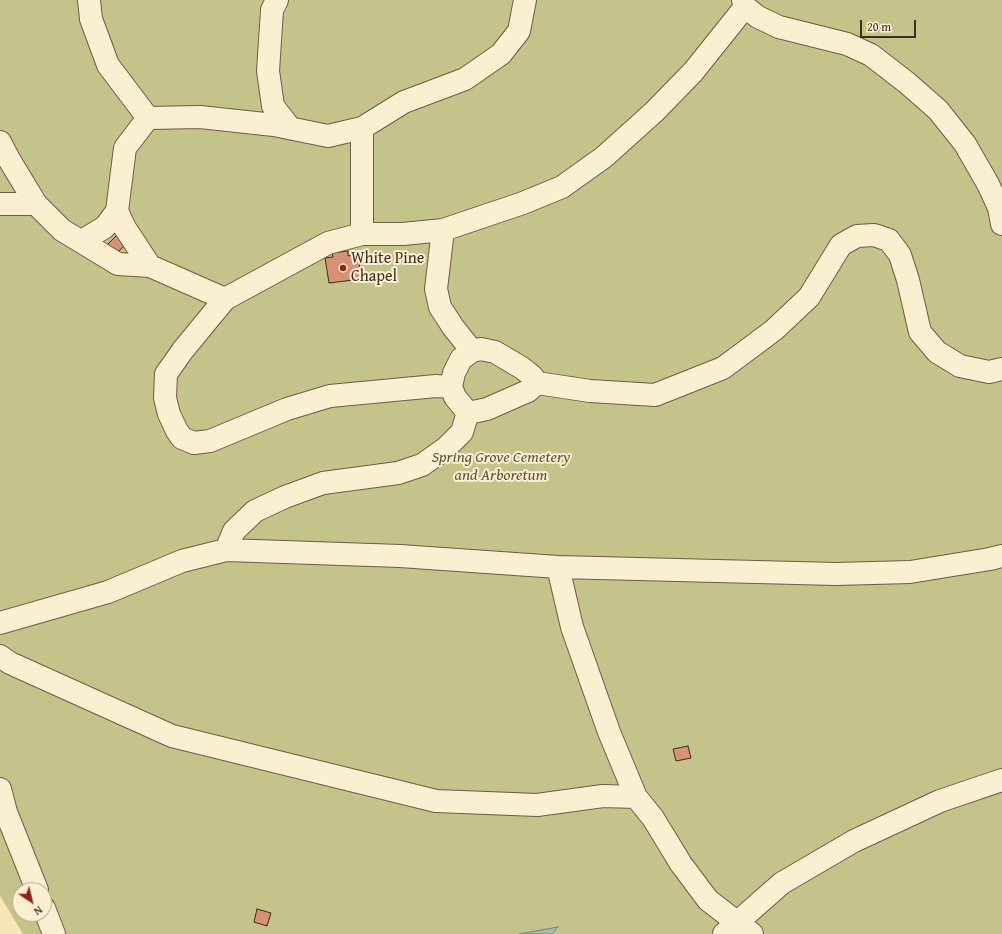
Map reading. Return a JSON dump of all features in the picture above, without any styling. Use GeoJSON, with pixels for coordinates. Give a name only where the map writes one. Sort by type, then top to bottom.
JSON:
{"type":"FeatureCollection","features":[{"type":"Feature","properties":{"kind":"street"},"geometry":{"type":"LineString","coordinates":[[89,0],[90,19],[108,65],[148,118]]}},
{"type":"Feature","properties":{"kind":"street"},"geometry":{"type":"LineString","coordinates":[[277,0],[272,10],[268,71],[273,106],[290,128]]}},
{"type":"Feature","properties":{"kind":"street"},"geometry":{"type":"LineString","coordinates":[[148,118],[200,117],[290,128],[328,136],[362,128],[404,102],[465,79],[501,54],[519,31],[525,0]]}},
{"type":"Feature","properties":{"kind":"street"},"geometry":{"type":"LineString","coordinates":[[451,387],[436,386],[330,396],[287,409],[210,441],[194,443],[182,438],[169,414],[165,398],[166,374],[183,350],[225,299],[328,243],[362,234],[403,234],[443,230],[522,203],[562,187],[604,157],[654,112],[693,72],[744,4],[758,17],[779,27],[847,44],[864,52],[906,82],[938,110],[965,144],[988,184],[999,208],[1002,224]]}},
{"type":"Feature","properties":{"kind":"street"},"geometry":{"type":"LineString","coordinates":[[82,241],[105,227],[117,211],[125,148],[148,118]]}},
{"type":"Feature","properties":{"kind":"street"},"geometry":{"type":"LineString","coordinates":[[362,128],[362,234]]}},
{"type":"Feature","properties":{"kind":"street"},"geometry":{"type":"LineString","coordinates":[[0,142],[10,162],[36,204],[62,230],[118,264],[150,266],[225,299]]}},
{"type":"Feature","properties":{"kind":"street"},"geometry":{"type":"LineString","coordinates":[[0,204],[36,204]]}},
{"type":"Feature","properties":{"kind":"street"},"geometry":{"type":"LineString","coordinates":[[117,211],[125,228],[150,266]]}},
{"type":"Feature","properties":{"kind":"street"},"geometry":{"type":"LineString","coordinates":[[443,230],[436,289],[440,307],[453,327],[472,351]]}},
{"type":"Feature","properties":{"kind":"street"},"geometry":{"type":"LineString","coordinates":[[468,412],[487,409],[528,391],[537,384],[590,391],[655,395],[723,368],[774,330],[809,297],[841,245],[857,236],[874,235],[889,240],[900,255],[908,280],[920,332],[937,352],[960,366],[989,372],[1002,369]]}},
{"type":"Feature","properties":{"kind":"street"},"geometry":{"type":"LineString","coordinates":[[468,412],[455,397],[451,387],[454,373],[461,359],[472,351],[481,349],[495,352],[522,368],[532,376],[537,384]]}},
{"type":"Feature","properties":{"kind":"street"},"geometry":{"type":"LineString","coordinates":[[226,550],[234,530],[255,511],[285,497],[323,483],[398,473],[422,465],[446,448],[462,432],[468,412]]}},
{"type":"Feature","properties":{"kind":"street"},"geometry":{"type":"LineString","coordinates":[[0,623],[108,592],[182,562],[226,550],[400,556],[558,567],[836,574],[903,572],[1002,556]]}},
{"type":"Feature","properties":{"kind":"street"},"geometry":{"type":"LineString","coordinates":[[558,567],[575,634],[608,732],[636,797],[653,818],[681,864],[708,900],[737,930],[782,883],[854,841],[940,801],[1002,780]]}},
{"type":"Feature","properties":{"kind":"street"},"geometry":{"type":"LineString","coordinates":[[0,656],[10,663],[172,736],[436,801],[537,805],[603,796],[636,797]]}},
{"type":"Feature","properties":{"kind":"street"},"geometry":{"type":"LineString","coordinates":[[0,789],[6,812],[34,882]]}},
{"type":"Feature","properties":{"kind":"street"},"geometry":{"type":"LineString","coordinates":[[49,922],[54,934]]}},
{"type":"Feature","properties":{"kind":"green space","name":"Spring Grove Cemetery and Arboretum"},"geometry":{"type":"Polygon","coordinates":[[[0,0],[1002,0],[1002,934],[23,934],[16,922],[52,922],[52,882],[12,882],[12,916],[0,896],[0,0]]]}},
{"type":"Feature","properties":{"kind":"shaded area"},"geometry":{"type":"Polygon","coordinates":[[[558,927],[552,934],[519,934],[558,927]]]}},
{"type":"Feature","properties":{"kind":"building"},"geometry":{"type":"Polygon","coordinates":[[[117,235],[126,244],[117,253],[108,244],[117,235]]]}},
{"type":"Feature","properties":{"kind":"building","name":"White Pine Chapel"},"geometry":{"type":"Polygon","coordinates":[[[348,251],[348,256],[358,254],[361,279],[329,283],[325,258],[333,257],[332,253],[348,251]]]}},
{"type":"Feature","properties":{"kind":"building"},"geometry":{"type":"Polygon","coordinates":[[[688,746],[691,758],[676,761],[673,749],[688,746]]]}},
{"type":"Feature","properties":{"kind":"building"},"geometry":{"type":"Polygon","coordinates":[[[257,909],[271,913],[267,926],[254,922],[257,909]]]}},
{"type":"Feature","properties":{"kind":"place","name":"White Pine Chapel"},"geometry":{"type":"Point","coordinates":[343,268]}}]}
